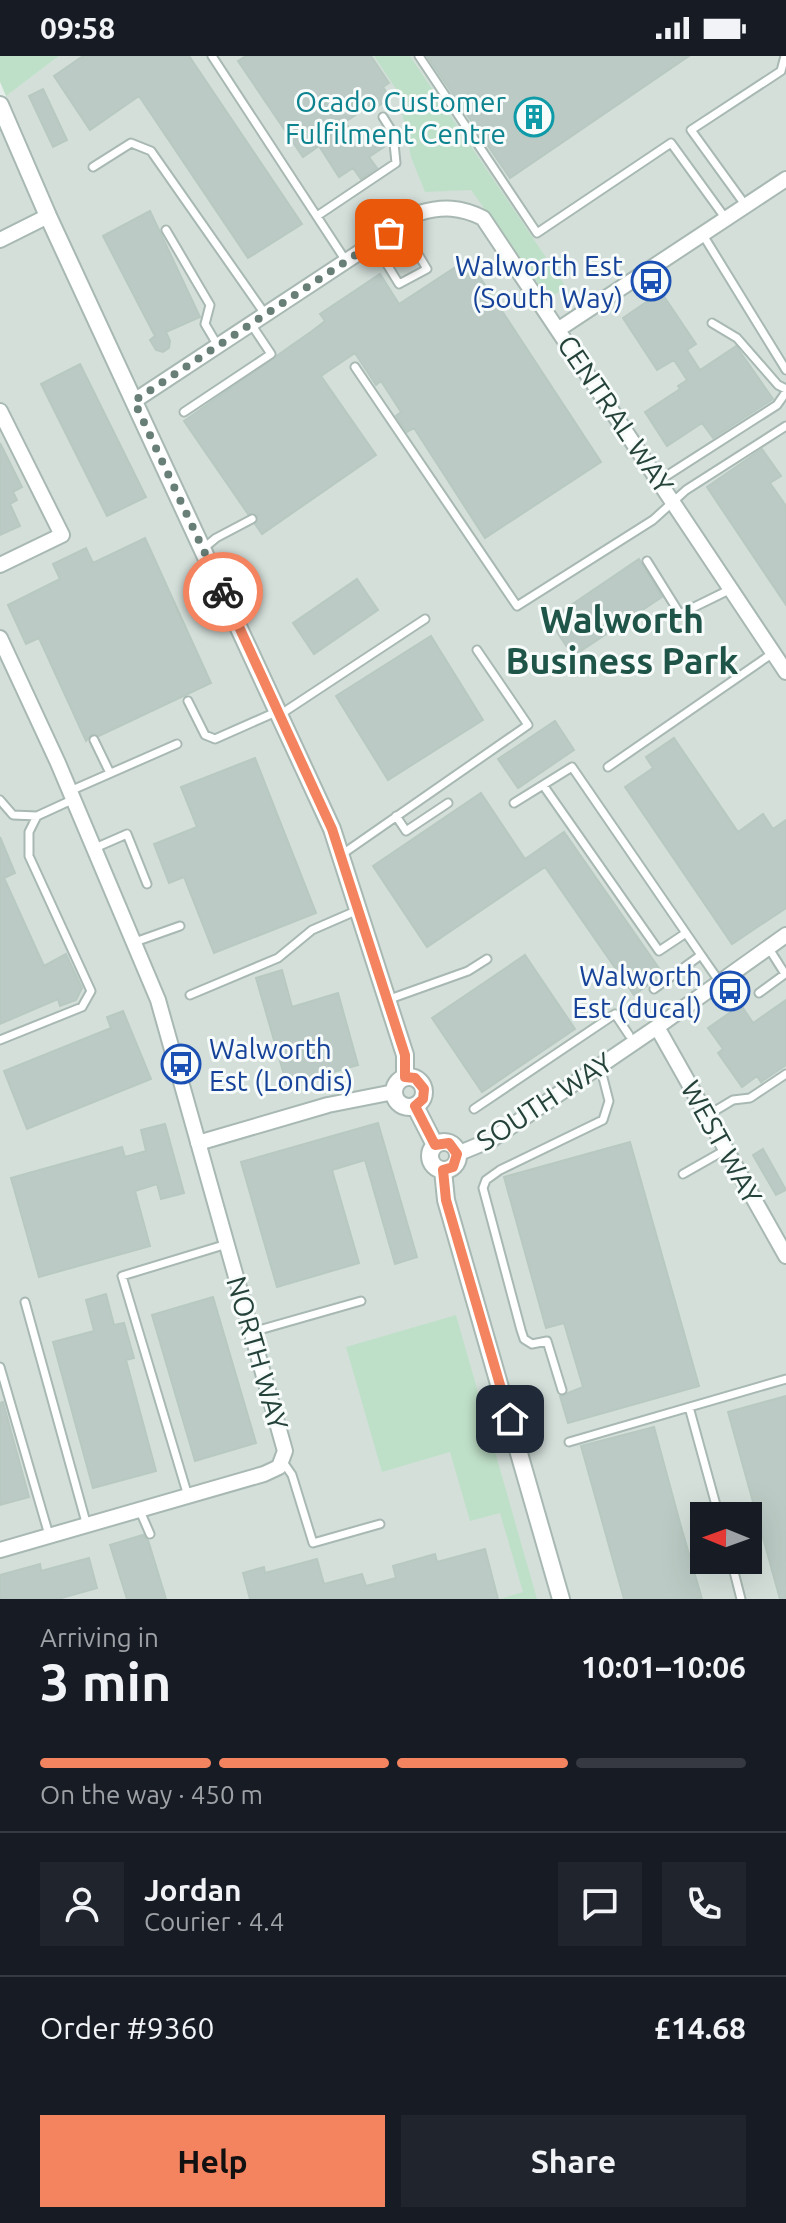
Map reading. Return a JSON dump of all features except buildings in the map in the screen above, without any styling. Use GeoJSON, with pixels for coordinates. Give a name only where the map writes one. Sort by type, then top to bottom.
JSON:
{"type":"FeatureCollection","features":[{"type":"Feature","properties":{"kind":"street"},"geometry":{"type":"LineString","coordinates":[[0,105],[48,216],[332,829],[405,1055],[405,1077]]}},
{"type":"Feature","properties":{"kind":"street"},"geometry":{"type":"LineString","coordinates":[[559,329],[785,180]]}},
{"type":"Feature","properties":{"kind":"street","name":"CENTRAL WAY"},"geometry":{"type":"LineString","coordinates":[[134,401],[419,213],[435,208],[468,210],[483,218],[786,671]]}},
{"type":"Feature","properties":{"kind":"street"},"geometry":{"type":"LineString","coordinates":[[0,240],[48,216]]}},
{"type":"Feature","properties":{"kind":"street"},"geometry":{"type":"LineString","coordinates":[[0,411],[62,535],[0,565]]}},
{"type":"Feature","properties":{"kind":"street","name":"NORTH WAY"},"geometry":{"type":"LineString","coordinates":[[0,638],[72,795],[158,1000],[284,1442],[283,1462],[273,1471],[0,1550]]}},
{"type":"Feature","properties":{"kind":"street","name":"SOUTH WAY"},"geometry":{"type":"LineString","coordinates":[[457,1154],[491,1140],[786,936]]}},
{"type":"Feature","properties":{"kind":"street","name":"WEST WAY"},"geometry":{"type":"LineString","coordinates":[[657,1027],[782,1238],[786,1256]]}},
{"type":"Feature","properties":{"kind":"street"},"geometry":{"type":"LineString","coordinates":[[405,1077],[415,1078],[423,1084],[424,1094],[415,1106],[401,1105],[394,1092],[397,1083],[405,1077]]}},
{"type":"Feature","properties":{"kind":"street"},"geometry":{"type":"LineString","coordinates":[[198,1143],[328,1105],[394,1092]]}},
{"type":"Feature","properties":{"kind":"street"},"geometry":{"type":"LineString","coordinates":[[415,1106],[435,1145],[430,1158],[435,1167],[443,1170],[453,1167],[457,1154],[449,1143],[435,1145]]}},
{"type":"Feature","properties":{"kind":"street"},"geometry":{"type":"LineString","coordinates":[[443,1170],[446,1200],[561,1599]]}},
{"type":"Feature","properties":{"kind":"lane"},"geometry":{"type":"LineString","coordinates":[[212,56],[346,261]]}},
{"type":"Feature","properties":{"kind":"lane"},"geometry":{"type":"LineString","coordinates":[[419,56],[537,233],[671,143],[726,219]]}},
{"type":"Feature","properties":{"kind":"lane"},"geometry":{"type":"LineString","coordinates":[[746,206],[691,130],[781,71],[785,56]]}},
{"type":"Feature","properties":{"kind":"lane"},"geometry":{"type":"LineString","coordinates":[[317,216],[396,163],[393,133],[383,117]]}},
{"type":"Feature","properties":{"kind":"lane"},"geometry":{"type":"LineString","coordinates":[[93,167],[131,143],[151,151],[265,314]]}},
{"type":"Feature","properties":{"kind":"lane"},"geometry":{"type":"LineString","coordinates":[[166,230],[210,305],[205,324],[218,346]]}},
{"type":"Feature","properties":{"kind":"lane"},"geometry":{"type":"LineString","coordinates":[[703,235],[786,370]]}},
{"type":"Feature","properties":{"kind":"lane"},"geometry":{"type":"LineString","coordinates":[[374,243],[399,284],[427,269],[415,249],[388,264]]}},
{"type":"Feature","properties":{"kind":"lane"},"geometry":{"type":"LineString","coordinates":[[660,480],[777,405],[786,391],[737,338],[712,323]]}},
{"type":"Feature","properties":{"kind":"lane"},"geometry":{"type":"LineString","coordinates":[[184,412],[271,354],[251,324]]}},
{"type":"Feature","properties":{"kind":"lane"},"geometry":{"type":"LineString","coordinates":[[355,367],[517,606],[653,520],[686,490],[786,426]]}},
{"type":"Feature","properties":{"kind":"lane"},"geometry":{"type":"LineString","coordinates":[[203,549],[216,538],[252,519]]}},
{"type":"Feature","properties":{"kind":"lane"},"geometry":{"type":"LineString","coordinates":[[647,561],[680,614],[731,589]]}},
{"type":"Feature","properties":{"kind":"lane"},"geometry":{"type":"LineString","coordinates":[[188,701],[205,735],[215,739],[278,713],[425,619]]}},
{"type":"Feature","properties":{"kind":"lane"},"geometry":{"type":"LineString","coordinates":[[341,855],[528,725],[477,650]]}},
{"type":"Feature","properties":{"kind":"lane"},"geometry":{"type":"LineString","coordinates":[[608,767],[773,653]]}},
{"type":"Feature","properties":{"kind":"lane"},"geometry":{"type":"LineString","coordinates":[[94,740],[110,773]]}},
{"type":"Feature","properties":{"kind":"lane"},"geometry":{"type":"LineString","coordinates":[[0,1040],[82,1007],[91,991],[29,856],[29,832],[37,816],[110,773],[177,744]]}},
{"type":"Feature","properties":{"kind":"lane"},"geometry":{"type":"LineString","coordinates":[[514,803],[572,767],[719,981]]}},
{"type":"Feature","properties":{"kind":"lane"},"geometry":{"type":"LineString","coordinates":[[543,785],[659,951],[686,933]]}},
{"type":"Feature","properties":{"kind":"lane"},"geometry":{"type":"LineString","coordinates":[[0,800],[13,815],[37,816]]}},
{"type":"Feature","properties":{"kind":"lane"},"geometry":{"type":"LineString","coordinates":[[396,816],[406,831],[448,803]]}},
{"type":"Feature","properties":{"kind":"lane"},"geometry":{"type":"LineString","coordinates":[[95,848],[127,834],[147,884]]}},
{"type":"Feature","properties":{"kind":"lane"},"geometry":{"type":"LineString","coordinates":[[190,995],[278,958],[312,930],[358,910]]}},
{"type":"Feature","properties":{"kind":"lane"},"geometry":{"type":"LineString","coordinates":[[135,942],[180,926]]}},
{"type":"Feature","properties":{"kind":"lane"},"geometry":{"type":"LineString","coordinates":[[759,993],[785,974],[768,947]]}},
{"type":"Feature","properties":{"kind":"lane"},"geometry":{"type":"LineString","coordinates":[[654,989],[701,955]]}},
{"type":"Feature","properties":{"kind":"lane"},"geometry":{"type":"LineString","coordinates":[[387,1000],[468,971],[487,959]]}},
{"type":"Feature","properties":{"kind":"lane"},"geometry":{"type":"LineString","coordinates":[[474,1109],[615,1014],[629,1035]]}},
{"type":"Feature","properties":{"kind":"lane"},"geometry":{"type":"LineString","coordinates":[[562,1390],[547,1341],[532,1344],[524,1339],[483,1188],[486,1180],[500,1170],[603,1120],[609,1101],[600,1066]]}},
{"type":"Feature","properties":{"kind":"lane"},"geometry":{"type":"LineString","coordinates":[[708,1115],[733,1100],[750,1098],[786,1074]]}},
{"type":"Feature","properties":{"kind":"lane"},"geometry":{"type":"LineString","coordinates":[[683,1174],[727,1149]]}},
{"type":"Feature","properties":{"kind":"lane"},"geometry":{"type":"LineString","coordinates":[[188,1496],[122,1276],[227,1244]]}},
{"type":"Feature","properties":{"kind":"lane"},"geometry":{"type":"LineString","coordinates":[[252,1332],[361,1301]]}},
{"type":"Feature","properties":{"kind":"lane"},"geometry":{"type":"LineString","coordinates":[[25,1302],[87,1526]]}},
{"type":"Feature","properties":{"kind":"lane"},"geometry":{"type":"LineString","coordinates":[[0,1367],[49,1535]]}},
{"type":"Feature","properties":{"kind":"lane"},"geometry":{"type":"LineString","coordinates":[[569,1442],[786,1379]]}},
{"type":"Feature","properties":{"kind":"lane"},"geometry":{"type":"LineString","coordinates":[[689,1407],[715,1502]]}},
{"type":"Feature","properties":{"kind":"lane"},"geometry":{"type":"LineString","coordinates":[[283,1462],[292,1475],[313,1543],[380,1524]]}},
{"type":"Feature","properties":{"kind":"lane"},"geometry":{"type":"LineString","coordinates":[[140,1511],[150,1534]]}},
{"type":"Feature","properties":{"kind":"lane"},"geometry":{"type":"LineString","coordinates":[[735,1574],[741,1599]]}},
{"type":"Feature","properties":{"kind":"shaded area","name":"Walworth Business Park"},"geometry":{"type":"Polygon","coordinates":[[[59,56],[786,56],[786,1599],[0,1599],[0,100],[59,56]]]}},
{"type":"Feature","properties":{"kind":"green space"},"geometry":{"type":"Polygon","coordinates":[[[0,56],[59,56],[6,96],[0,82],[0,56]]]}},
{"type":"Feature","properties":{"kind":"green space"},"geometry":{"type":"Polygon","coordinates":[[[374,56],[410,56],[566,287],[549,299],[471,190],[425,192],[411,157],[398,92],[374,56]]]}},
{"type":"Feature","properties":{"kind":"green space"},"geometry":{"type":"Polygon","coordinates":[[[456,1315],[537,1599],[500,1599],[523,1592],[500,1513],[470,1521],[450,1452],[382,1472],[346,1347],[456,1315]]]}},
{"type":"Feature","properties":{"kind":"way so far"},"geometry":{"type":"LineString","coordinates":[[223,592],[134,401],[389,233]]}},
{"type":"Feature","properties":{"kind":"place","name":"Ocado Customer Fulfilment Centre"},"geometry":{"type":"Point","coordinates":[534,117]}},
{"type":"Feature","properties":{"kind":"place","name":"Walworth Est (South Way)"},"geometry":{"type":"Point","coordinates":[651,281]}},
{"type":"Feature","properties":{"kind":"place","name":"Walworth Est (ducal)"},"geometry":{"type":"Point","coordinates":[730,991]}},
{"type":"Feature","properties":{"kind":"place","name":"Walworth Est (Londis)"},"geometry":{"type":"Point","coordinates":[181,1064]}},
{"type":"Feature","properties":{"kind":"district","name":"Walworth Business Park"},"geometry":{"type":"Point","coordinates":[622,640]}},
{"type":"Feature","properties":{"kind":"route"},"geometry":{"type":"LineString","coordinates":[[223,592],[332,829],[405,1055],[405,1077],[410,1076],[423,1084],[423,1099],[415,1106],[435,1145],[449,1143],[457,1154],[453,1167],[443,1170],[446,1200],[510,1419]]}}]}
